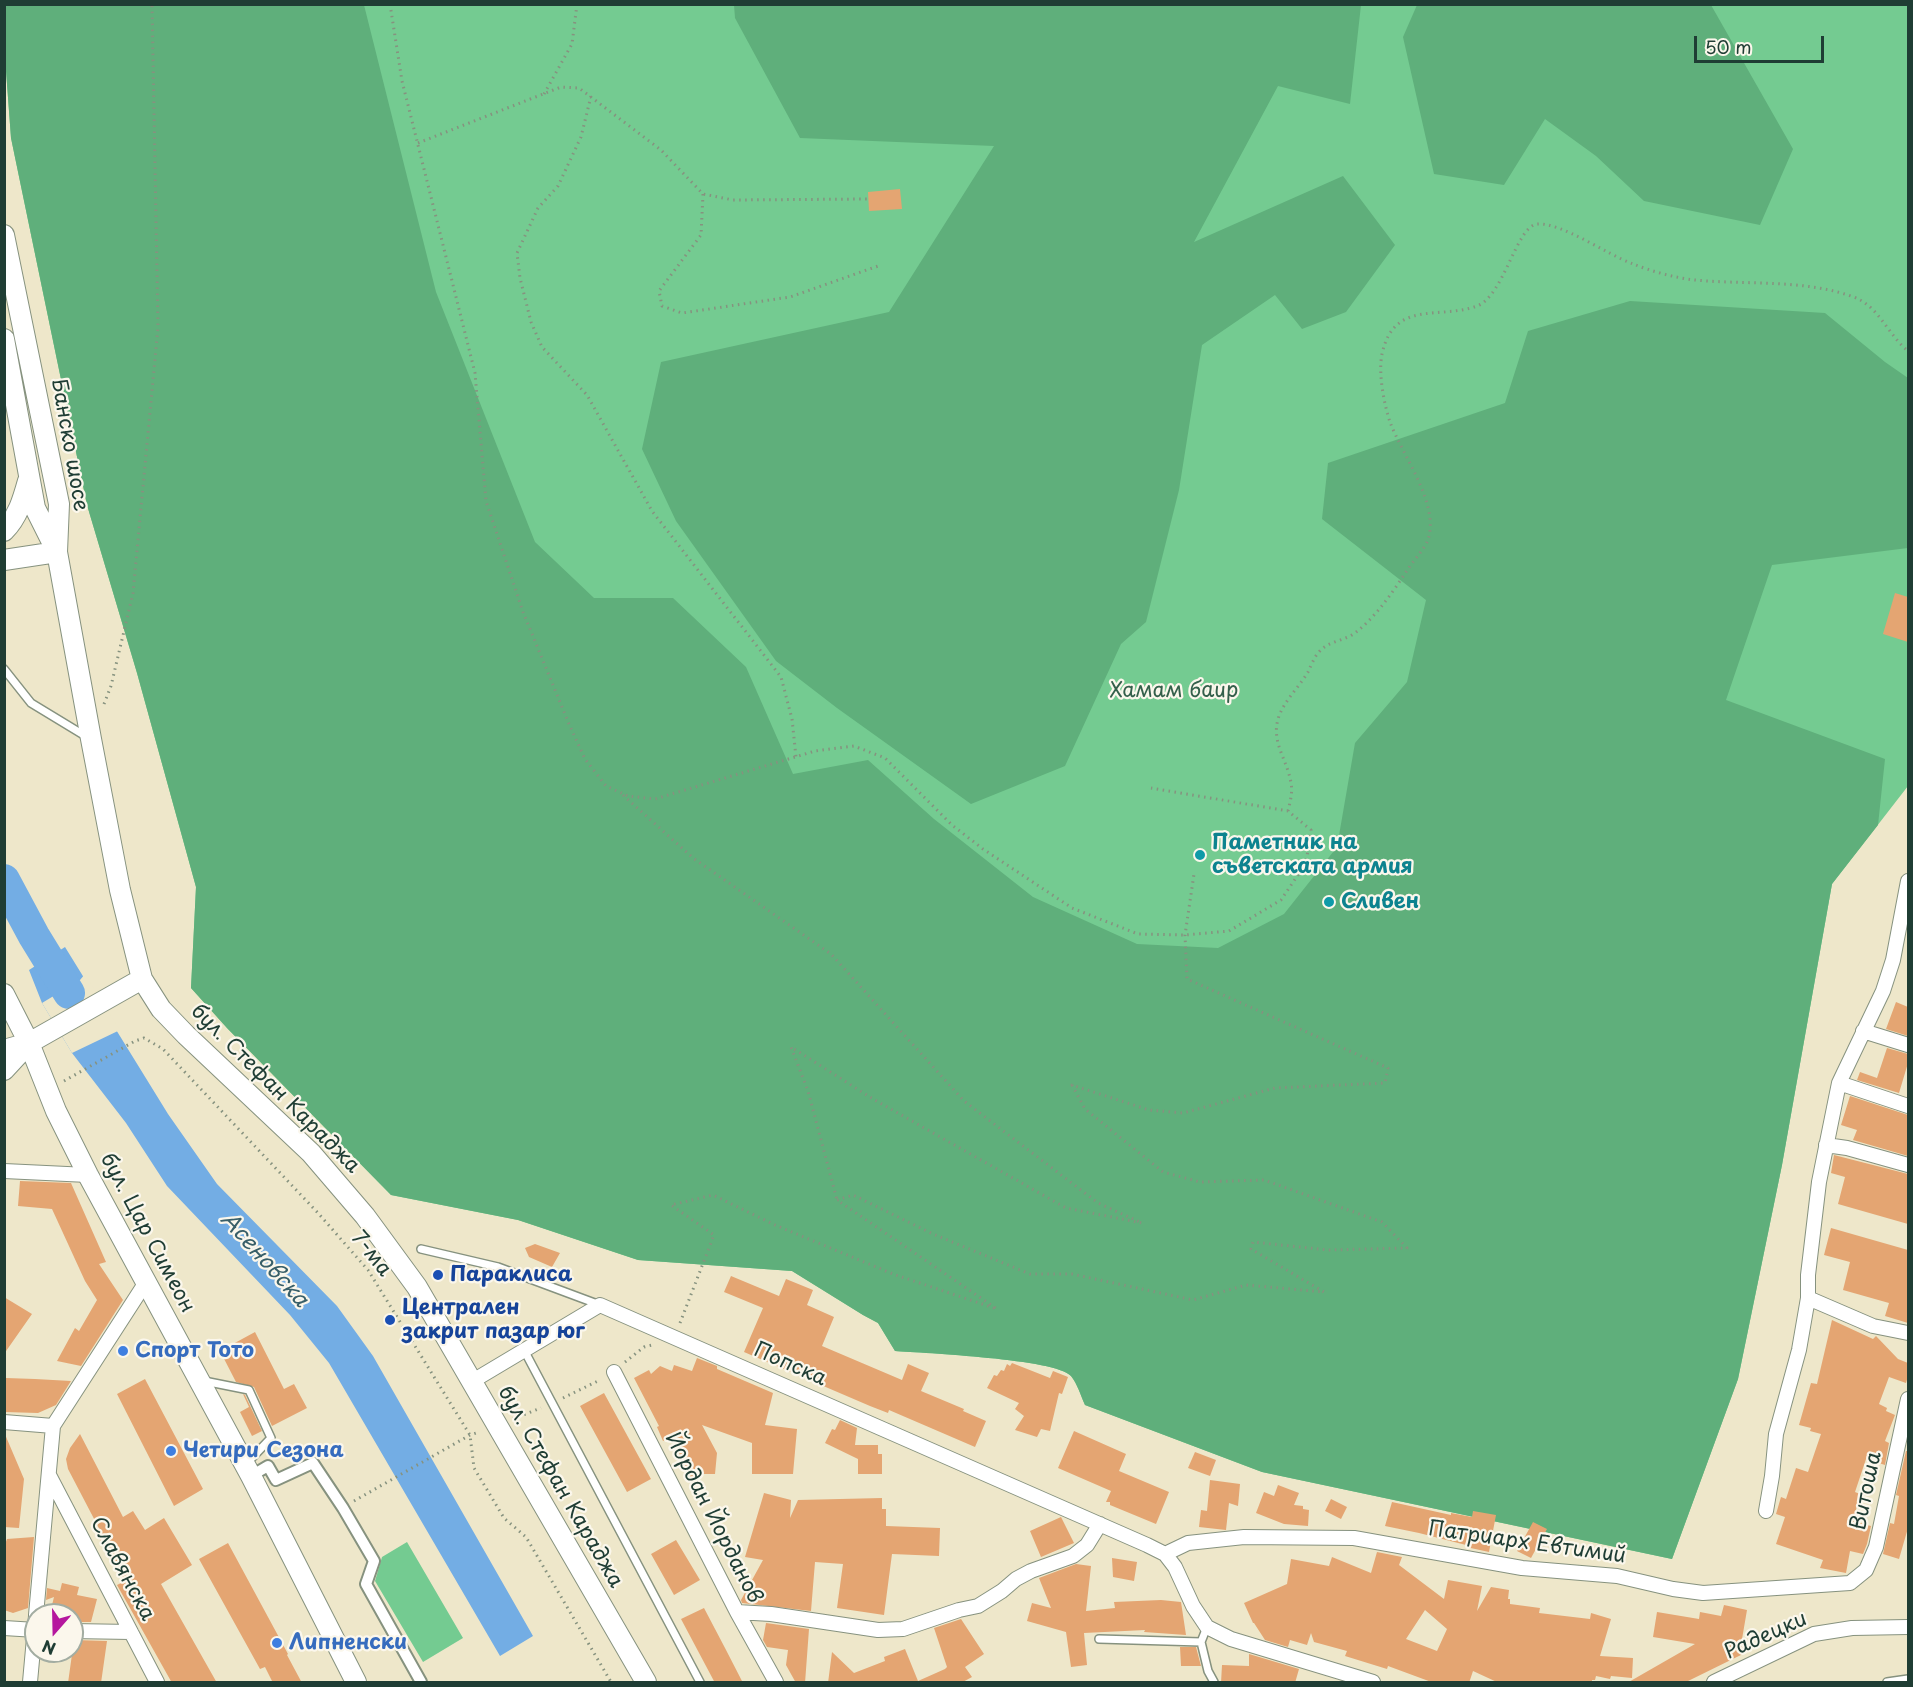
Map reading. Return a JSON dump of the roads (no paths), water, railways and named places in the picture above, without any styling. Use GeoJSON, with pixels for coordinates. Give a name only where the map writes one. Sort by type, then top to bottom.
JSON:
{"type":"FeatureCollection","features":[{"type":"Feature","properties":{"kind":"main road","name":"Банско шосе"},"geometry":{"type":"LineString","coordinates":[[4,235],[59,504],[57,552]]}},
{"type":"Feature","properties":{"kind":"main road","name":"Банско шосе"},"geometry":{"type":"LineString","coordinates":[[4,339],[35,508],[57,552]]}},
{"type":"Feature","properties":{"kind":"main road"},"geometry":{"type":"LineString","coordinates":[[4,531],[22,502],[30,475]]}},
{"type":"Feature","properties":{"kind":"main road"},"geometry":{"type":"LineString","coordinates":[[4,560],[57,552]]}},
{"type":"Feature","properties":{"kind":"main road","name":"бул. Стефан Караджа"},"geometry":{"type":"LineString","coordinates":[[57,552],[120,890],[142,980],[161,1009],[186,1035],[311,1153],[365,1216],[417,1287],[646,1683]]}},
{"type":"Feature","properties":{"kind":"main road"},"geometry":{"type":"LineString","coordinates":[[4,1050],[29,1043],[142,980]]}},
{"type":"Feature","properties":{"kind":"main road","name":"бул. Цар Симеон"},"geometry":{"type":"LineString","coordinates":[[4,994],[29,1043],[56,1111],[88,1175],[248,1470],[356,1683]]}},
{"type":"Feature","properties":{"kind":"main road"},"geometry":{"type":"LineString","coordinates":[[4,1070],[29,1043]]}},
{"type":"Feature","properties":{"kind":"street"},"geometry":{"type":"LineString","coordinates":[[1766,1511],[1776,1434],[1799,1350],[1808,1298],[1808,1275],[1818,1182],[1839,1083],[1883,991],[1893,960],[1908,881]]}},
{"type":"Feature","properties":{"kind":"street"},"geometry":{"type":"LineString","coordinates":[[1863,1031],[1908,1045]]}},
{"type":"Feature","properties":{"kind":"street"},"geometry":{"type":"LineString","coordinates":[[1839,1083],[1908,1106]]}},
{"type":"Feature","properties":{"kind":"street"},"geometry":{"type":"LineString","coordinates":[[1826,1145],[1848,1148],[1908,1165]]}},
{"type":"Feature","properties":{"kind":"street"},"geometry":{"type":"LineString","coordinates":[[4,1171],[88,1175]]}},
{"type":"Feature","properties":{"kind":"street"},"geometry":{"type":"LineString","coordinates":[[37,1603],[53,1426],[146,1282]]}},
{"type":"Feature","properties":{"kind":"street"},"geometry":{"type":"LineString","coordinates":[[1808,1298],[1873,1326],[1908,1333]]}},
{"type":"Feature","properties":{"kind":"street"},"geometry":{"type":"LineString","coordinates":[[471,1382],[600,1305]]}},
{"type":"Feature","properties":{"kind":"street","name":"Попска"},"geometry":{"type":"LineString","coordinates":[[600,1305],[1165,1554]]}},
{"type":"Feature","properties":{"kind":"street","name":"Йордан Йорданов"},"geometry":{"type":"LineString","coordinates":[[614,1372],[776,1683]]}},
{"type":"Feature","properties":{"kind":"street","name":"Витоша"},"geometry":{"type":"LineString","coordinates":[[1850,1583],[1866,1570],[1876,1547],[1903,1451],[1908,1399]]}},
{"type":"Feature","properties":{"kind":"street"},"geometry":{"type":"LineString","coordinates":[[4,1422],[53,1426]]}},
{"type":"Feature","properties":{"kind":"street"},"geometry":{"type":"LineString","coordinates":[[248,1470],[268,1466],[276,1480],[313,1463],[374,1561],[366,1584],[422,1683]]}},
{"type":"Feature","properties":{"kind":"street","name":"Славянска"},"geometry":{"type":"LineString","coordinates":[[49,1475],[157,1683]]}},
{"type":"Feature","properties":{"kind":"street"},"geometry":{"type":"LineString","coordinates":[[737,1612],[771,1614],[878,1630],[903,1629],[978,1606],[1031,1571],[1074,1556],[1088,1545],[1100,1524]]}},
{"type":"Feature","properties":{"kind":"street","name":"Патриарх Евтимий"},"geometry":{"type":"LineString","coordinates":[[1165,1554],[1188,1543],[1244,1537],[1354,1538],[1522,1568],[1617,1576],[1673,1589],[1703,1593],[1850,1583]]}},
{"type":"Feature","properties":{"kind":"street"},"geometry":{"type":"LineString","coordinates":[[1165,1554],[1175,1567],[1193,1606],[1208,1627],[1232,1639],[1373,1683]]}},
{"type":"Feature","properties":{"kind":"street","name":"Радецки"},"geometry":{"type":"LineString","coordinates":[[1714,1683],[1814,1634],[1852,1628],[1908,1627]]}},
{"type":"Feature","properties":{"kind":"street"},"geometry":{"type":"LineString","coordinates":[[4,1628],[24,1629]]}},
{"type":"Feature","properties":{"kind":"street"},"geometry":{"type":"LineString","coordinates":[[84,1631],[131,1632]]}},
{"type":"Feature","properties":{"kind":"street"},"geometry":{"type":"LineString","coordinates":[[30,1683],[32,1663]]}},
{"type":"Feature","properties":{"kind":"lane"},"geometry":{"type":"LineString","coordinates":[[4,669],[31,703],[91,739]]}},
{"type":"Feature","properties":{"kind":"lane"},"geometry":{"type":"LineString","coordinates":[[421,1249],[498,1267],[600,1305]]}},
{"type":"Feature","properties":{"kind":"lane"},"geometry":{"type":"LineString","coordinates":[[524,1350],[700,1683]]}},
{"type":"Feature","properties":{"kind":"lane"},"geometry":{"type":"LineString","coordinates":[[199,1380],[249,1390],[271,1438],[248,1470]]}},
{"type":"Feature","properties":{"kind":"lane"},"geometry":{"type":"LineString","coordinates":[[1208,1627],[1201,1642],[1208,1671],[1214,1683]]}},
{"type":"Feature","properties":{"kind":"lane"},"geometry":{"type":"LineString","coordinates":[[1100,1639],[1201,1642]]}},
{"type":"Feature","properties":{"kind":"lane"},"geometry":{"type":"LineString","coordinates":[[1887,1683],[1908,1679]]}},
{"type":"Feature","properties":{"kind":"water"},"geometry":{"type":"Polygon","coordinates":[[[65,947],[168,1114],[217,1184],[337,1306],[373,1356],[533,1636],[500,1656],[329,1363],[290,1315],[167,1186],[126,1123],[72,1053],[42,1003],[29,970],[65,947]]]}},
{"type":"Feature","properties":{"kind":"waterway","name":"Асеновска"},"geometry":{"type":"LineString","coordinates":[[4,880],[34,936],[69,993]]}},
{"type":"Feature","properties":{"kind":"place","name":"Паметник на съветската армия"},"geometry":{"type":"Point","coordinates":[1200,855]}},
{"type":"Feature","properties":{"kind":"place","name":"Сливен"},"geometry":{"type":"Point","coordinates":[1329,902]}},
{"type":"Feature","properties":{"kind":"place","name":"Параклиса"},"geometry":{"type":"Point","coordinates":[438,1275]}},
{"type":"Feature","properties":{"kind":"place","name":"Централен закрит пазар юг"},"geometry":{"type":"Point","coordinates":[390,1320]}},
{"type":"Feature","properties":{"kind":"place","name":"Спорт Тото"},"geometry":{"type":"Point","coordinates":[123,1351]}},
{"type":"Feature","properties":{"kind":"place","name":"Четири Сезона"},"geometry":{"type":"Point","coordinates":[171,1451]}},
{"type":"Feature","properties":{"kind":"place","name":"Липненски"},"geometry":{"type":"Point","coordinates":[277,1643]}},
{"type":"Feature","properties":{"kind":"park label","name":"Хамам баир"},"geometry":{"type":"Point","coordinates":[1174,691]}}]}
